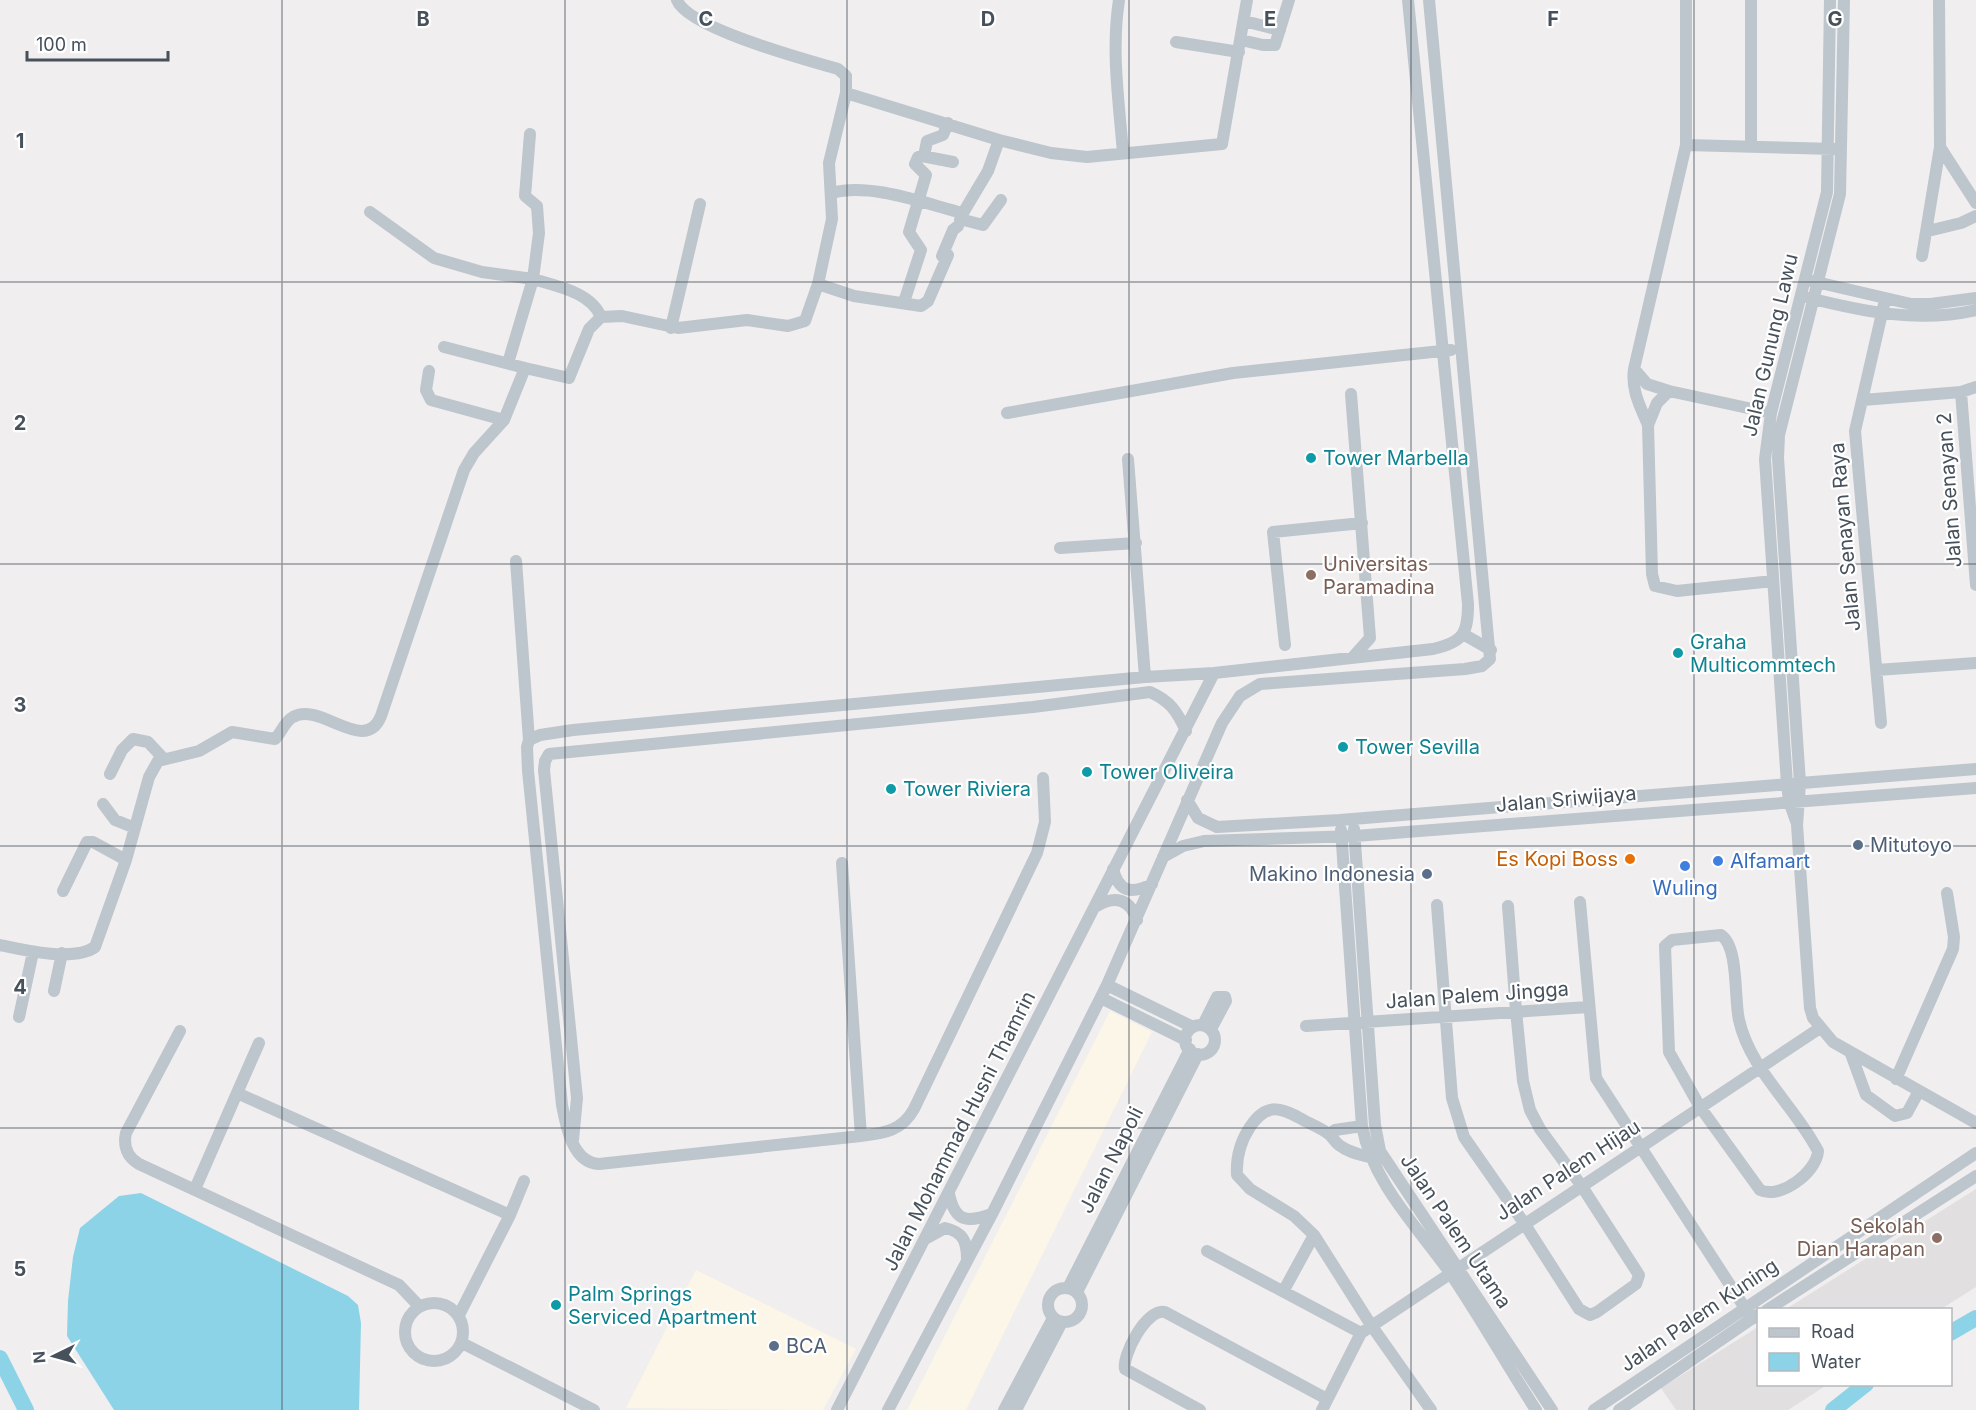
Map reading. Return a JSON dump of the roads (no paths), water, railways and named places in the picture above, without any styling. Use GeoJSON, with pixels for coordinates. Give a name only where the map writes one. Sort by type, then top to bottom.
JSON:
{"type":"FeatureCollection","features":[{"type":"Feature","properties":{"kind":"street"},"geometry":{"type":"LineString","coordinates":[[444,347],[569,378],[589,329],[601,317],[622,316],[671,328],[747,320],[788,326],[800,324],[807,318],[818,284],[832,219],[829,164],[846,93],[847,78],[841,70],[717,29],[686,12],[677,0]]}},
{"type":"Feature","properties":{"kind":"street"},"geometry":{"type":"LineString","coordinates":[[1119,0],[1116,22],[1116,66],[1123,153]]}},
{"type":"Feature","properties":{"kind":"street"},"geometry":{"type":"LineString","coordinates":[[846,93],[999,140],[1071,157],[1222,144],[1247,0]]}},
{"type":"Feature","properties":{"kind":"street"},"geometry":{"type":"LineString","coordinates":[[1176,42],[1271,46],[1277,42],[1289,0]]}},
{"type":"Feature","properties":{"kind":"street"},"geometry":{"type":"LineString","coordinates":[[529,740],[540,735],[573,730],[1145,677],[1214,673],[1433,649],[1456,642],[1463,634],[1468,621],[1468,604],[1408,0]]}},
{"type":"Feature","properties":{"kind":"street"},"geometry":{"type":"LineString","coordinates":[[888,1410],[992,1214],[1101,998],[1137,920],[1186,800],[1222,723],[1240,696],[1260,684],[1474,668],[1488,662],[1491,650],[1429,0]]}},
{"type":"Feature","properties":{"kind":"street"},"geometry":{"type":"LineString","coordinates":[[1686,0],[1686,145],[1632,381],[1648,424],[1652,574],[1655,586],[1677,591],[1773,581]]}},
{"type":"Feature","properties":{"kind":"street"},"geometry":{"type":"LineString","coordinates":[[1751,0],[1751,147]]}},
{"type":"Feature","properties":{"kind":"street","name":"Jalan Gunung Lawu"},"geometry":{"type":"LineString","coordinates":[[1791,776],[1773,581],[1765,459],[1771,413],[1827,192],[1830,0]]}},
{"type":"Feature","properties":{"kind":"street","name":"Jalan Gunung Lawu"},"geometry":{"type":"LineString","coordinates":[[1791,776],[1778,458],[1779,435],[1840,194],[1844,0]]}},
{"type":"Feature","properties":{"kind":"street"},"geometry":{"type":"LineString","coordinates":[[1922,256],[1928,231],[1940,147],[1939,0]]}},
{"type":"Feature","properties":{"kind":"street"},"geometry":{"type":"LineString","coordinates":[[1244,21],[1280,30]]}},
{"type":"Feature","properties":{"kind":"street"},"geometry":{"type":"LineString","coordinates":[[924,156],[927,141],[943,135],[948,123]]}},
{"type":"Feature","properties":{"kind":"street"},"geometry":{"type":"LineString","coordinates":[[508,363],[533,279],[539,223],[537,206],[526,199],[525,194],[530,134]]}},
{"type":"Feature","properties":{"kind":"street"},"geometry":{"type":"LineString","coordinates":[[818,284],[854,296],[919,306],[928,301],[947,257],[942,256],[953,230],[960,222],[988,171],[999,140]]}},
{"type":"Feature","properties":{"kind":"street"},"geometry":{"type":"LineString","coordinates":[[1686,145],[1842,149]]}},
{"type":"Feature","properties":{"kind":"street"},"geometry":{"type":"LineString","coordinates":[[1940,147],[1976,203]]}},
{"type":"Feature","properties":{"kind":"street"},"geometry":{"type":"LineString","coordinates":[[904,302],[921,252],[920,246],[909,233],[926,176],[915,164],[918,157],[924,156],[953,162]]}},
{"type":"Feature","properties":{"kind":"street"},"geometry":{"type":"LineString","coordinates":[[832,193],[845,189],[873,191],[917,202],[960,222],[977,226],[983,225],[1001,200]]}},
{"type":"Feature","properties":{"kind":"street"},"geometry":{"type":"LineString","coordinates":[[671,328],[700,204]]}},
{"type":"Feature","properties":{"kind":"street"},"geometry":{"type":"LineString","coordinates":[[370,212],[434,258],[482,272],[533,279],[583,297],[596,308],[601,317]]}},
{"type":"Feature","properties":{"kind":"street"},"geometry":{"type":"LineString","coordinates":[[1928,231],[1960,223],[1976,216]]}},
{"type":"Feature","properties":{"kind":"street"},"geometry":{"type":"LineString","coordinates":[[1805,279],[1885,300],[1931,304],[1976,298]]}},
{"type":"Feature","properties":{"kind":"street"},"geometry":{"type":"LineString","coordinates":[[1800,296],[1883,314],[1924,318],[1976,310]]}},
{"type":"Feature","properties":{"kind":"street","name":"Jalan Senayan Raya"},"geometry":{"type":"LineString","coordinates":[[1881,723],[1855,431],[1885,300]]}},
{"type":"Feature","properties":{"kind":"street"},"geometry":{"type":"LineString","coordinates":[[1959,300],[1961,314]]}},
{"type":"Feature","properties":{"kind":"street"},"geometry":{"type":"LineString","coordinates":[[1007,413],[1233,373],[1462,350]]}},
{"type":"Feature","properties":{"kind":"street"},"geometry":{"type":"LineString","coordinates":[[0,945],[33,952],[62,953],[87,952],[95,947],[126,860],[149,777],[156,763],[163,758],[199,751],[232,732],[275,739],[290,719],[297,715],[318,717],[366,732],[373,730],[381,716],[464,470],[474,453],[504,420],[525,368]]}},
{"type":"Feature","properties":{"kind":"street"},"geometry":{"type":"LineString","coordinates":[[1634,369],[1647,384],[1669,391],[1771,413]]}},
{"type":"Feature","properties":{"kind":"street"},"geometry":{"type":"LineString","coordinates":[[429,371],[426,390],[431,399],[504,420]]}},
{"type":"Feature","properties":{"kind":"street"},"geometry":{"type":"LineString","coordinates":[[1863,400],[1961,392],[1976,387]]}},
{"type":"Feature","properties":{"kind":"street"},"geometry":{"type":"LineString","coordinates":[[1648,424],[1657,403],[1669,391]]}},
{"type":"Feature","properties":{"kind":"street","name":"Jalan Senayan 2"},"geometry":{"type":"LineString","coordinates":[[1961,392],[1976,585]]}},
{"type":"Feature","properties":{"kind":"street"},"geometry":{"type":"LineString","coordinates":[[1351,394],[1370,638],[1353,657]]}},
{"type":"Feature","properties":{"kind":"street"},"geometry":{"type":"LineString","coordinates":[[1128,459],[1145,677]]}},
{"type":"Feature","properties":{"kind":"street"},"geometry":{"type":"LineString","coordinates":[[1285,645],[1272,532],[1362,523]]}},
{"type":"Feature","properties":{"kind":"street"},"geometry":{"type":"LineString","coordinates":[[1060,548],[1136,543]]}},
{"type":"Feature","properties":{"kind":"street"},"geometry":{"type":"LineString","coordinates":[[516,561],[529,740],[528,771],[562,1106],[573,1141],[582,1159],[599,1164],[861,1136],[894,1130],[906,1121],[914,1109],[1037,853],[1045,822],[1043,778]]}},
{"type":"Feature","properties":{"kind":"street"},"geometry":{"type":"LineString","coordinates":[[1463,634],[1491,650]]}},
{"type":"Feature","properties":{"kind":"street"},"geometry":{"type":"LineString","coordinates":[[1876,669],[1976,663]]}},
{"type":"Feature","properties":{"kind":"street","name":"Jalan Mohammad Husni Thamrin"},"geometry":{"type":"LineString","coordinates":[[837,1410],[1097,906],[1113,869],[1214,673]]}},
{"type":"Feature","properties":{"kind":"street"},"geometry":{"type":"LineString","coordinates":[[573,1141],[577,1098],[544,770],[547,756],[562,751],[1033,707],[1150,692],[1166,699],[1177,710],[1186,730]]}},
{"type":"Feature","properties":{"kind":"street"},"geometry":{"type":"LineString","coordinates":[[839,705],[840,725]]}},
{"type":"Feature","properties":{"kind":"street"},"geometry":{"type":"LineString","coordinates":[[110,774],[122,750],[133,739],[148,742],[163,758]]}},
{"type":"Feature","properties":{"kind":"street","name":"Jalan Sriwijaya"},"geometry":{"type":"LineString","coordinates":[[1186,800],[1198,818],[1217,827],[1354,819],[1791,776],[1800,783],[1976,769]]}},
{"type":"Feature","properties":{"kind":"street"},"geometry":{"type":"LineString","coordinates":[[1791,776],[1797,822],[1810,1008],[1820,1028],[1851,1054],[1976,1123]]}},
{"type":"Feature","properties":{"kind":"street"},"geometry":{"type":"LineString","coordinates":[[1795,801],[1800,783]]}},
{"type":"Feature","properties":{"kind":"street","name":"Jalan Sriwijaya"},"geometry":{"type":"LineString","coordinates":[[1163,857],[1183,846],[1204,841],[1342,842],[1795,801],[1976,788]]}},
{"type":"Feature","properties":{"kind":"street"},"geometry":{"type":"LineString","coordinates":[[103,804],[115,820],[135,828]]}},
{"type":"Feature","properties":{"kind":"street","name":"Jalan Palem Utama"},"geometry":{"type":"LineString","coordinates":[[1354,819],[1375,1125],[1380,1151],[1536,1410]]}},
{"type":"Feature","properties":{"kind":"street","name":"Jalan Palem Utama"},"geometry":{"type":"LineString","coordinates":[[1340,820],[1362,1126],[1369,1157],[1385,1185],[1453,1269],[1552,1410]]}},
{"type":"Feature","properties":{"kind":"street"},"geometry":{"type":"LineString","coordinates":[[63,891],[87,842],[93,842],[126,860]]}},
{"type":"Feature","properties":{"kind":"street"},"geometry":{"type":"LineString","coordinates":[[842,863],[861,1136]]}},
{"type":"Feature","properties":{"kind":"street"},"geometry":{"type":"LineString","coordinates":[[1113,869],[1119,885],[1125,890],[1137,891],[1152,884]]}},
{"type":"Feature","properties":{"kind":"street"},"geometry":{"type":"LineString","coordinates":[[1896,1079],[1953,949],[1954,938],[1947,893]]}},
{"type":"Feature","properties":{"kind":"street"},"geometry":{"type":"LineString","coordinates":[[1097,906],[1107,901],[1119,900],[1131,907],[1137,920]]}},
{"type":"Feature","properties":{"kind":"street"},"geometry":{"type":"LineString","coordinates":[[1580,903],[1596,1078],[1743,1308],[1755,1317]]}},
{"type":"Feature","properties":{"kind":"street"},"geometry":{"type":"LineString","coordinates":[[1437,905],[1452,1098],[1458,1125],[1579,1309],[1590,1315],[1598,1312],[1636,1284],[1639,1275],[1581,1185],[1540,1129],[1530,1110],[1523,1081],[1508,906]]}},
{"type":"Feature","properties":{"kind":"street"},"geometry":{"type":"LineString","coordinates":[[1721,935],[1726,939],[1733,962],[1740,1025],[1760,1067],[1818,1151],[1816,1163],[1808,1172],[1776,1193],[1768,1194],[1760,1190],[1700,1107],[1669,1052],[1664,952],[1668,942],[1721,935]]}},
{"type":"Feature","properties":{"kind":"street"},"geometry":{"type":"LineString","coordinates":[[19,1017],[33,952]]}},
{"type":"Feature","properties":{"kind":"street"},"geometry":{"type":"LineString","coordinates":[[54,991],[62,953]]}},
{"type":"Feature","properties":{"kind":"street"},"geometry":{"type":"LineString","coordinates":[[1107,985],[1202,1027]]}},
{"type":"Feature","properties":{"kind":"street"},"geometry":{"type":"LineString","coordinates":[[1101,998],[1191,1048]]}},
{"type":"Feature","properties":{"kind":"street","name":"Jalan Palem Jingga"},"geometry":{"type":"LineString","coordinates":[[1369,1022],[1588,1007]]}},
{"type":"Feature","properties":{"kind":"street"},"geometry":{"type":"LineString","coordinates":[[1306,1026],[1369,1022]]}},
{"type":"Feature","properties":{"kind":"street","name":"Jalan Napoli"},"geometry":{"type":"LineString","coordinates":[[1072,1290],[1191,1048],[1202,1027],[1215,1038],[1213,1047],[1208,1052],[1191,1048]]}},
{"type":"Feature","properties":{"kind":"street","name":"Jalan Palem Hijau"},"geometry":{"type":"LineString","coordinates":[[1361,1333],[1453,1269],[1820,1028]]}},
{"type":"Feature","properties":{"kind":"street"},"geometry":{"type":"LineString","coordinates":[[180,1031],[129,1124],[124,1140],[126,1151],[133,1160],[399,1285],[419,1306]]}},
{"type":"Feature","properties":{"kind":"street"},"geometry":{"type":"LineString","coordinates":[[195,1189],[259,1043]]}},
{"type":"Feature","properties":{"kind":"street"},"geometry":{"type":"LineString","coordinates":[[1851,1054],[1866,1095],[1895,1116],[1907,1113],[1919,1091]]}},
{"type":"Feature","properties":{"kind":"street"},"geometry":{"type":"LineString","coordinates":[[237,1093],[510,1215]]}},
{"type":"Feature","properties":{"kind":"street"},"geometry":{"type":"LineString","coordinates":[[1369,1157],[1349,1151],[1336,1143],[1329,1134],[1282,1110],[1269,1109],[1258,1116],[1248,1130],[1237,1155],[1237,1175],[1241,1182],[1294,1216],[1314,1235],[1425,1407]]}},
{"type":"Feature","properties":{"kind":"street"},"geometry":{"type":"LineString","coordinates":[[1329,1134],[1343,1128],[1362,1126]]}},
{"type":"Feature","properties":{"kind":"street","name":"Jalan Palem Kuning"},"geometry":{"type":"LineString","coordinates":[[1594,1410],[1976,1153]]}},
{"type":"Feature","properties":{"kind":"street","name":"Jalan Palem Kuning"},"geometry":{"type":"LineString","coordinates":[[1770,1308],[1976,1176]]}},
{"type":"Feature","properties":{"kind":"street"},"geometry":{"type":"LineString","coordinates":[[459,1315],[510,1215],[524,1181]]}},
{"type":"Feature","properties":{"kind":"street"},"geometry":{"type":"LineString","coordinates":[[949,1194],[952,1206],[964,1219],[972,1220],[992,1214]]}},
{"type":"Feature","properties":{"kind":"street"},"geometry":{"type":"LineString","coordinates":[[924,1239],[945,1228],[954,1230],[962,1236],[967,1245],[967,1260]]}},
{"type":"Feature","properties":{"kind":"street"},"geometry":{"type":"LineString","coordinates":[[1284,1290],[1314,1235]]}},
{"type":"Feature","properties":{"kind":"street"},"geometry":{"type":"LineString","coordinates":[[1200,1410],[1125,1370],[1126,1356],[1148,1317],[1155,1312],[1165,1312],[1325,1405],[1361,1333],[1207,1251]]}},
{"type":"Feature","properties":{"kind":"street","name":"Jalan Napoli"},"geometry":{"type":"LineString","coordinates":[[1058,1289],[1072,1290],[1082,1301],[1082,1312],[1072,1321],[1058,1320],[1048,1305],[1051,1296],[1058,1289]]}},
{"type":"Feature","properties":{"kind":"street"},"geometry":{"type":"LineString","coordinates":[[436,1302],[445,1304],[459,1315],[464,1329],[462,1343],[448,1358],[429,1361],[411,1351],[405,1332],[412,1313],[419,1306],[436,1302]]}},
{"type":"Feature","properties":{"kind":"street","name":"Jalan Palem Kuning"},"geometry":{"type":"LineString","coordinates":[[1629,1410],[1649,1387],[1755,1317]]}},
{"type":"Feature","properties":{"kind":"street","name":"Jalan Napoli"},"geometry":{"type":"LineString","coordinates":[[1004,1410],[1058,1320]]}},
{"type":"Feature","properties":{"kind":"street","name":"Jalan Napoli"},"geometry":{"type":"LineString","coordinates":[[1016,1410],[1058,1320]]}},
{"type":"Feature","properties":{"kind":"street"},"geometry":{"type":"LineString","coordinates":[[462,1343],[594,1410]]}},
{"type":"Feature","properties":{"kind":"street","name":"Jalan Palem Kuning"},"geometry":{"type":"LineString","coordinates":[[1619,1410],[1638,1398]]}},
{"type":"Feature","properties":{"kind":"water"},"geometry":{"type":"Polygon","coordinates":[[[141,1193],[348,1296],[358,1305],[361,1323],[359,1410],[114,1410],[67,1336],[73,1257],[80,1228],[119,1196],[141,1193]]]}},
{"type":"Feature","properties":{"kind":"waterway"},"geometry":{"type":"LineString","coordinates":[[1952,1332],[1976,1318]]}},
{"type":"Feature","properties":{"kind":"waterway"},"geometry":{"type":"LineString","coordinates":[[0,1358],[26,1410]]}},
{"type":"Feature","properties":{"kind":"waterway"},"geometry":{"type":"LineString","coordinates":[[1833,1410],[1863,1386]]}},
{"type":"Feature","properties":{"kind":"place","name":"Tower Marbella"},"geometry":{"type":"Point","coordinates":[1311,458]}},
{"type":"Feature","properties":{"kind":"place","name":"Universitas Paramadina"},"geometry":{"type":"Point","coordinates":[1311,575]}},
{"type":"Feature","properties":{"kind":"place","name":"Graha Multicommtech"},"geometry":{"type":"Point","coordinates":[1678,653]}},
{"type":"Feature","properties":{"kind":"place","name":"Tower Sevilla"},"geometry":{"type":"Point","coordinates":[1343,747]}},
{"type":"Feature","properties":{"kind":"place","name":"Tower Oliveira"},"geometry":{"type":"Point","coordinates":[1087,772]}},
{"type":"Feature","properties":{"kind":"place","name":"Tower Riviera"},"geometry":{"type":"Point","coordinates":[891,789]}},
{"type":"Feature","properties":{"kind":"place","name":"Mitutoyo"},"geometry":{"type":"Point","coordinates":[1858,845]}},
{"type":"Feature","properties":{"kind":"place","name":"Es Kopi Boss"},"geometry":{"type":"Point","coordinates":[1630,859]}},
{"type":"Feature","properties":{"kind":"place","name":"Alfamart"},"geometry":{"type":"Point","coordinates":[1718,861]}},
{"type":"Feature","properties":{"kind":"place","name":"Wuling"},"geometry":{"type":"Point","coordinates":[1685,866]}},
{"type":"Feature","properties":{"kind":"place","name":"Makino Indonesia"},"geometry":{"type":"Point","coordinates":[1427,874]}},
{"type":"Feature","properties":{"kind":"place","name":"Sekolah Dian Harapan"},"geometry":{"type":"Point","coordinates":[1937,1238]}},
{"type":"Feature","properties":{"kind":"place","name":"Palm Springs Serviced Apartment"},"geometry":{"type":"Point","coordinates":[556,1305]}},
{"type":"Feature","properties":{"kind":"place","name":"BCA"},"geometry":{"type":"Point","coordinates":[774,1346]}}]}
